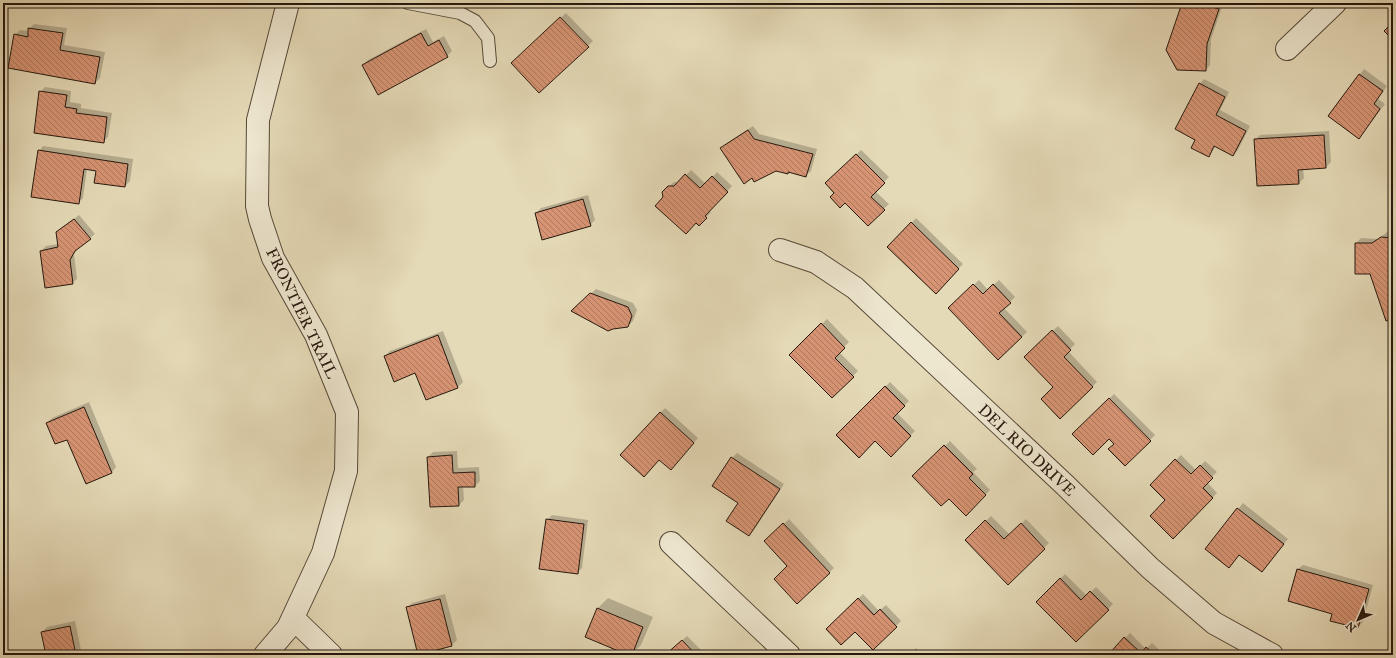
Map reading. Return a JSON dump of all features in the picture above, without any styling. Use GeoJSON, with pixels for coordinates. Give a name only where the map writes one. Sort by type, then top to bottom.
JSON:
{"type":"FeatureCollection","features":[{"type":"Feature","properties":{"kind":"street","name":"FRONTIER TRAIL"},"geometry":{"type":"LineString","coordinates":[[265,655],[288,628],[323,553],[346,471],[347,412],[316,335],[273,258],[257,206],[258,120],[288,3]]}},
{"type":"Feature","properties":{"kind":"street"},"geometry":{"type":"LineString","coordinates":[[1287,49],[1335,3]]}},
{"type":"Feature","properties":{"kind":"street","name":"DEL RIO DRIVE"},"geometry":{"type":"LineString","coordinates":[[780,250],[816,262],[855,288],[1065,485],[1150,568],[1214,623],[1272,655]]}},
{"type":"Feature","properties":{"kind":"street"},"geometry":{"type":"LineString","coordinates":[[671,543],[789,655]]}},
{"type":"Feature","properties":{"kind":"street"},"geometry":{"type":"LineString","coordinates":[[293,618],[331,655]]}},
{"type":"Feature","properties":{"kind":"lane"},"geometry":{"type":"LineString","coordinates":[[408,3],[460,13],[475,21],[488,38],[490,61]]}},
{"type":"Feature","properties":{"kind":"building"},"geometry":{"type":"Polygon","coordinates":[[[1182,3],[1201,3],[1219,9],[1207,44],[1206,71],[1177,70],[1166,50],[1182,3]]]}},
{"type":"Feature","properties":{"kind":"building"},"geometry":{"type":"Polygon","coordinates":[[[560,17],[589,47],[539,93],[511,63],[560,17]]]}},
{"type":"Feature","properties":{"kind":"building"},"geometry":{"type":"Polygon","coordinates":[[[1393,22],[1393,40],[1384,31],[1393,22]]]}},
{"type":"Feature","properties":{"kind":"building"},"geometry":{"type":"Polygon","coordinates":[[[28,28],[63,33],[60,50],[100,57],[95,84],[8,68],[14,34],[28,37],[28,28]]]}},
{"type":"Feature","properties":{"kind":"building"},"geometry":{"type":"Polygon","coordinates":[[[421,33],[428,46],[439,40],[448,57],[378,95],[362,65],[421,33]]]}},
{"type":"Feature","properties":{"kind":"building"},"geometry":{"type":"Polygon","coordinates":[[[1359,74],[1383,91],[1374,104],[1380,109],[1359,139],[1328,116],[1359,74]]]}},
{"type":"Feature","properties":{"kind":"building"},"geometry":{"type":"Polygon","coordinates":[[[1199,83],[1225,97],[1216,115],[1246,131],[1233,156],[1214,146],[1209,157],[1191,148],[1195,140],[1175,129],[1199,83]]]}},
{"type":"Feature","properties":{"kind":"building"},"geometry":{"type":"Polygon","coordinates":[[[39,91],[67,95],[65,107],[77,109],[76,113],[107,117],[104,143],[34,133],[39,91]]]}},
{"type":"Feature","properties":{"kind":"building"},"geometry":{"type":"Polygon","coordinates":[[[748,130],[754,139],[813,154],[806,177],[788,172],[788,174],[776,171],[754,182],[752,178],[744,184],[720,148],[748,130]]]}},
{"type":"Feature","properties":{"kind":"building"},"geometry":{"type":"Polygon","coordinates":[[[1324,135],[1326,168],[1298,170],[1299,184],[1257,186],[1254,139],[1324,135]]]}},
{"type":"Feature","properties":{"kind":"building"},"geometry":{"type":"Polygon","coordinates":[[[38,150],[128,164],[125,187],[94,183],[96,171],[84,169],[79,204],[31,197],[38,150]]]}},
{"type":"Feature","properties":{"kind":"building"},"geometry":{"type":"Polygon","coordinates":[[[856,154],[885,183],[871,197],[885,210],[868,226],[845,203],[840,208],[830,197],[834,193],[825,183],[856,154]]]}},
{"type":"Feature","properties":{"kind":"building"},"geometry":{"type":"Polygon","coordinates":[[[685,174],[700,188],[712,176],[728,192],[705,216],[707,218],[699,226],[696,223],[686,234],[655,206],[663,197],[662,192],[668,186],[674,186],[685,174]]]}},
{"type":"Feature","properties":{"kind":"building"},"geometry":{"type":"Polygon","coordinates":[[[583,199],[591,226],[542,240],[535,213],[583,199]]]}},
{"type":"Feature","properties":{"kind":"building"},"geometry":{"type":"Polygon","coordinates":[[[74,219],[91,239],[75,251],[70,260],[73,284],[45,288],[40,251],[58,247],[56,232],[74,219]]]}},
{"type":"Feature","properties":{"kind":"building"},"geometry":{"type":"Polygon","coordinates":[[[911,222],[959,269],[936,294],[887,247],[911,222]]]}},
{"type":"Feature","properties":{"kind":"building"},"geometry":{"type":"Polygon","coordinates":[[[1381,237],[1393,238],[1393,319],[1386,321],[1370,274],[1355,274],[1355,243],[1372,243],[1381,237]]]}},
{"type":"Feature","properties":{"kind":"building"},"geometry":{"type":"Polygon","coordinates":[[[973,284],[983,294],[993,284],[1011,303],[999,313],[1022,337],[998,360],[948,308],[973,284]]]}},
{"type":"Feature","properties":{"kind":"building"},"geometry":{"type":"Polygon","coordinates":[[[590,293],[628,307],[632,316],[628,327],[608,331],[571,311],[590,293]]]}},
{"type":"Feature","properties":{"kind":"building"},"geometry":{"type":"Polygon","coordinates":[[[821,323],[845,348],[835,358],[854,377],[832,398],[789,355],[821,323]]]}},
{"type":"Feature","properties":{"kind":"building"},"geometry":{"type":"Polygon","coordinates":[[[1052,330],[1071,350],[1064,357],[1093,387],[1060,419],[1041,399],[1053,387],[1024,357],[1052,330]]]}},
{"type":"Feature","properties":{"kind":"building"},"geometry":{"type":"Polygon","coordinates":[[[438,335],[458,388],[426,400],[415,373],[394,382],[384,356],[438,335]]]}},
{"type":"Feature","properties":{"kind":"building"},"geometry":{"type":"Polygon","coordinates":[[[885,386],[905,406],[893,418],[911,436],[891,457],[875,441],[859,458],[836,435],[885,386]]]}},
{"type":"Feature","properties":{"kind":"building"},"geometry":{"type":"Polygon","coordinates":[[[1109,398],[1151,441],[1125,466],[1108,449],[1114,444],[1109,439],[1093,455],[1072,434],[1109,398]]]}},
{"type":"Feature","properties":{"kind":"building"},"geometry":{"type":"Polygon","coordinates":[[[84,407],[112,473],[86,484],[67,440],[55,444],[46,423],[84,407]]]}},
{"type":"Feature","properties":{"kind":"building"},"geometry":{"type":"Polygon","coordinates":[[[660,412],[694,443],[671,470],[659,460],[644,477],[620,455],[660,412]]]}},
{"type":"Feature","properties":{"kind":"building"},"geometry":{"type":"Polygon","coordinates":[[[944,445],[973,474],[969,478],[986,495],[966,516],[949,499],[941,506],[912,476],[944,445]]]}},
{"type":"Feature","properties":{"kind":"building"},"geometry":{"type":"Polygon","coordinates":[[[452,455],[453,473],[475,472],[475,487],[458,487],[459,506],[430,507],[427,457],[452,455]]]}},
{"type":"Feature","properties":{"kind":"building"},"geometry":{"type":"Polygon","coordinates":[[[731,457],[780,489],[749,536],[726,521],[738,503],[712,486],[731,457]]]}},
{"type":"Feature","properties":{"kind":"building"},"geometry":{"type":"Polygon","coordinates":[[[1175,459],[1191,474],[1200,465],[1213,478],[1203,488],[1213,498],[1173,539],[1150,516],[1165,500],[1150,485],[1175,459]]]}},
{"type":"Feature","properties":{"kind":"building"},"geometry":{"type":"Polygon","coordinates":[[[1237,508],[1284,544],[1262,572],[1239,555],[1229,568],[1205,549],[1237,508]]]}},
{"type":"Feature","properties":{"kind":"building"},"geometry":{"type":"Polygon","coordinates":[[[546,519],[584,524],[578,574],[539,569],[546,519]]]}},
{"type":"Feature","properties":{"kind":"building"},"geometry":{"type":"Polygon","coordinates":[[[985,520],[1004,539],[1021,523],[1045,549],[1008,585],[965,540],[985,520]]]}},
{"type":"Feature","properties":{"kind":"building"},"geometry":{"type":"Polygon","coordinates":[[[783,523],[830,573],[797,604],[774,579],[787,566],[764,541],[783,523]]]}},
{"type":"Feature","properties":{"kind":"building"},"geometry":{"type":"Polygon","coordinates":[[[1297,569],[1369,589],[1358,628],[1330,621],[1332,614],[1288,601],[1297,569]]]}},
{"type":"Feature","properties":{"kind":"building"},"geometry":{"type":"Polygon","coordinates":[[[1060,578],[1081,600],[1090,591],[1109,610],[1076,642],[1036,602],[1060,578]]]}},
{"type":"Feature","properties":{"kind":"building"},"geometry":{"type":"Polygon","coordinates":[[[858,598],[874,615],[880,609],[897,627],[873,650],[855,632],[841,645],[826,629],[858,598]]]}},
{"type":"Feature","properties":{"kind":"building"},"geometry":{"type":"Polygon","coordinates":[[[440,599],[452,646],[418,655],[406,607],[440,599]]]}},
{"type":"Feature","properties":{"kind":"building"},"geometry":{"type":"Polygon","coordinates":[[[597,608],[643,627],[632,655],[628,655],[585,637],[597,608]]]}},
{"type":"Feature","properties":{"kind":"building"},"geometry":{"type":"Polygon","coordinates":[[[70,626],[76,655],[46,655],[41,632],[70,626]]]}},
{"type":"Feature","properties":{"kind":"building"},"geometry":{"type":"Polygon","coordinates":[[[1124,637],[1141,653],[1146,647],[1155,655],[1108,655],[1124,637]]]}},
{"type":"Feature","properties":{"kind":"building"},"geometry":{"type":"Polygon","coordinates":[[[682,640],[696,655],[665,655],[682,640]]]}}]}
